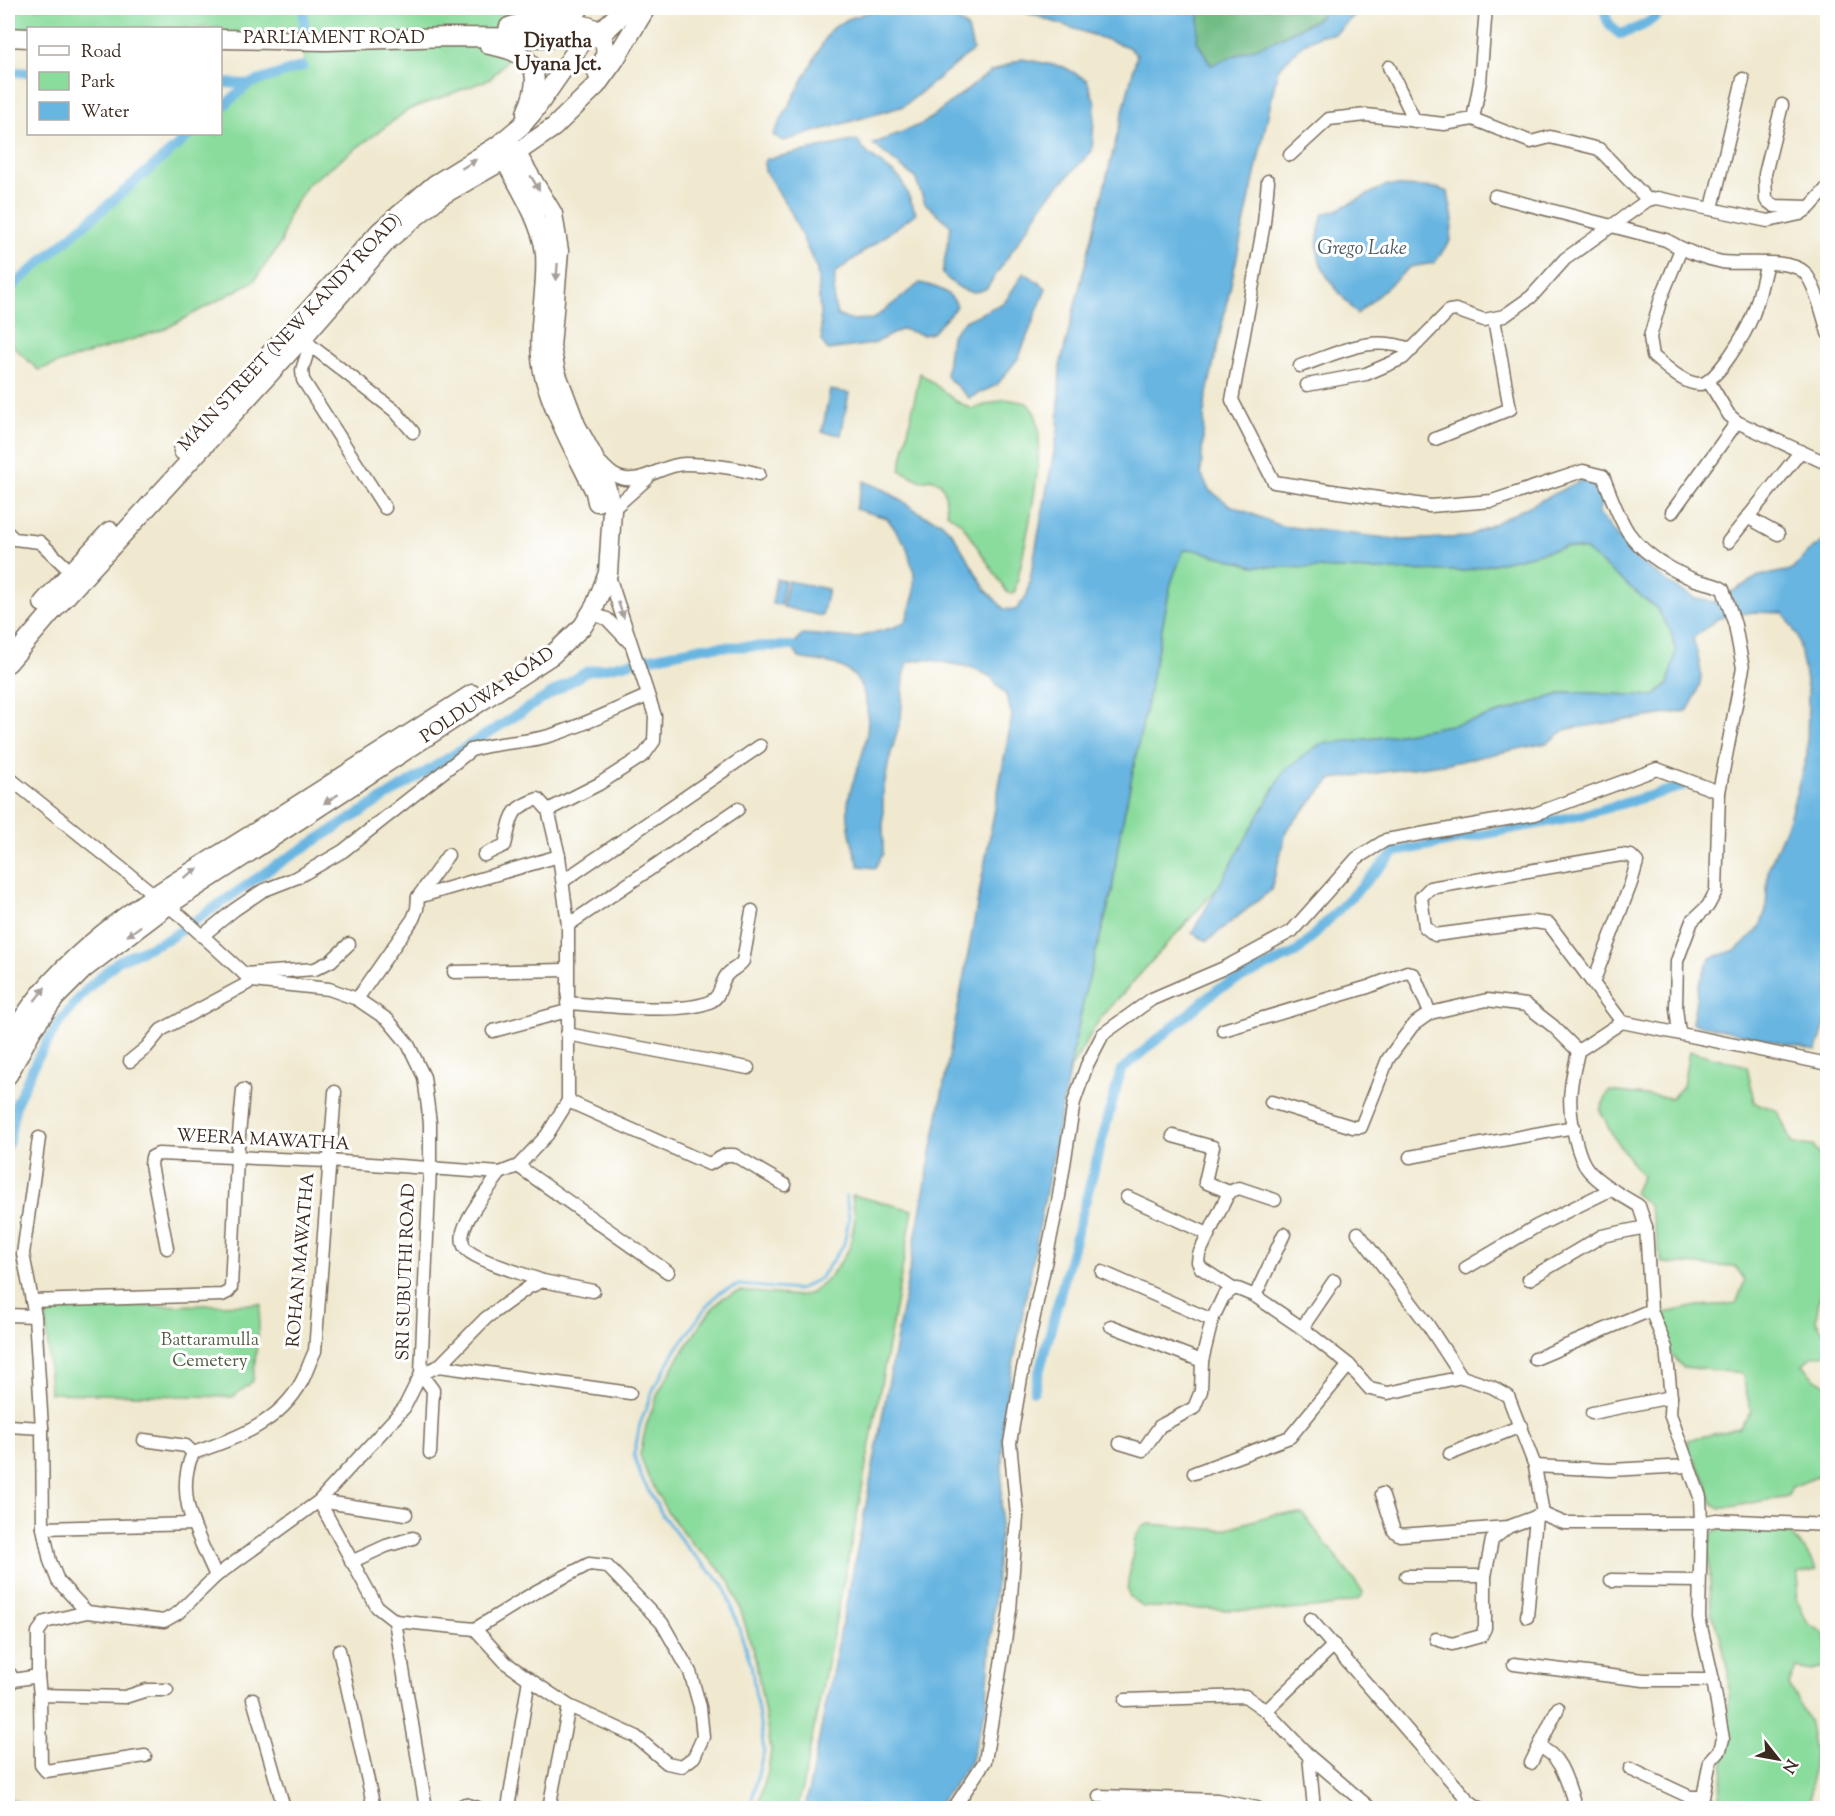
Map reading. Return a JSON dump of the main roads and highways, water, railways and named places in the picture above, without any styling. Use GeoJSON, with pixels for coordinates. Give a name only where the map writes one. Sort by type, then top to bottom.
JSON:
{"type":"FeatureCollection","features":[{"type":"Feature","properties":{"kind":"highway"},"geometry":{"type":"LineString","coordinates":[[510,28],[578,8]]}},
{"type":"Feature","properties":{"kind":"highway"},"geometry":{"type":"LineString","coordinates":[[593,33],[607,8]]}},
{"type":"Feature","properties":{"kind":"highway"},"geometry":{"type":"LineString","coordinates":[[593,33],[627,8]]}},
{"type":"Feature","properties":{"kind":"main road"},"geometry":{"type":"LineString","coordinates":[[569,113],[596,86],[646,8]]}},
{"type":"Feature","properties":{"kind":"main road","name":"PARLIAMENT ROAD"},"geometry":{"type":"LineString","coordinates":[[448,37],[510,28],[577,23],[593,33]]}},
{"type":"Feature","properties":{"kind":"main road","name":"PARLIAMENT ROAD"},"geometry":{"type":"LineString","coordinates":[[222,39],[327,41],[593,33]]}},
{"type":"Feature","properties":{"kind":"main road"},"geometry":{"type":"LineString","coordinates":[[569,113],[602,67],[606,53],[604,40],[593,33]]}},
{"type":"Feature","properties":{"kind":"main road","name":"MAIN STREET (NEW KANDY ROAD)"},"geometry":{"type":"LineString","coordinates":[[8,663],[50,614],[308,340],[388,240],[509,144],[593,33]]}},
{"type":"Feature","properties":{"kind":"main road"},"geometry":{"type":"LineString","coordinates":[[8,37],[27,38]]}},
{"type":"Feature","properties":{"kind":"main road"},"geometry":{"type":"LineString","coordinates":[[448,37],[506,48],[526,58],[533,70],[535,87],[509,144]]}},
{"type":"Feature","properties":{"kind":"main road","name":"MAIN STREET (NEW KANDY ROAD)"},"geometry":{"type":"LineString","coordinates":[[8,643],[157,481],[380,231],[434,185],[509,144],[554,127],[569,113]]}},
{"type":"Feature","properties":{"kind":"main road","name":"POLDUWA ROAD"},"geometry":{"type":"LineString","coordinates":[[8,1043],[19,1021],[44,988],[75,957],[545,645],[573,618],[584,600],[597,570],[601,491],[593,456],[576,425],[554,364],[552,347],[558,251],[553,214],[509,144]]}},
{"type":"Feature","properties":{"kind":"main road","name":"POLDUWA ROAD"},"geometry":{"type":"LineString","coordinates":[[8,1075],[32,1030],[56,998],[85,968],[161,901],[552,655],[583,626],[590,613],[608,573],[612,510],[556,411],[544,375],[540,348],[545,254],[538,225],[509,144]]}},
{"type":"Feature","properties":{"kind":"water"},"geometry":{"type":"Polygon","coordinates":[[[881,8],[936,8],[952,15],[968,29],[973,50],[904,106],[783,141],[773,135],[830,30],[848,19],[881,8]]]}},
{"type":"Feature","properties":{"kind":"water"},"geometry":{"type":"Polygon","coordinates":[[[1013,8],[1200,8],[1197,41],[1211,65],[1276,40],[1318,19],[1326,8],[1362,8],[1335,34],[1321,35],[1302,45],[1278,69],[1205,403],[1201,474],[1209,490],[1230,505],[1281,526],[1404,540],[1467,537],[1582,480],[1595,480],[1605,491],[1598,513],[1634,557],[1670,584],[1696,599],[1714,602],[1759,576],[1792,570],[1808,552],[1827,539],[1828,1014],[1817,1051],[1692,1023],[1698,987],[1710,958],[1736,950],[1759,929],[1766,910],[1768,870],[1789,819],[1807,755],[1808,692],[1798,637],[1784,613],[1753,612],[1719,618],[1693,638],[1701,676],[1698,692],[1687,711],[1567,729],[1547,743],[1456,762],[1332,779],[1287,829],[1271,890],[1207,941],[1192,933],[1284,771],[1320,744],[1377,738],[1473,721],[1568,692],[1654,696],[1668,684],[1676,650],[1671,632],[1658,610],[1585,550],[1565,547],[1463,571],[1254,566],[1191,549],[1183,551],[1171,583],[1118,845],[1112,892],[1086,989],[1003,1417],[1001,1513],[986,1709],[970,1763],[936,1808],[805,1808],[863,1521],[1012,716],[1006,695],[991,677],[974,668],[926,659],[908,662],[904,676],[901,718],[883,792],[883,854],[875,868],[859,866],[850,835],[848,803],[867,731],[867,705],[864,692],[850,672],[834,664],[799,658],[792,646],[803,634],[855,638],[895,627],[906,621],[914,595],[914,573],[906,545],[887,518],[855,509],[864,481],[885,490],[923,515],[941,522],[953,534],[986,590],[1004,609],[1016,610],[1027,595],[1058,430],[1060,366],[1137,55],[1128,47],[1013,8]]]}},
{"type":"Feature","properties":{"kind":"water"},"geometry":{"type":"Polygon","coordinates":[[[1022,59],[1064,67],[1087,80],[1095,103],[1092,151],[1048,197],[987,288],[974,292],[963,290],[942,274],[951,226],[925,203],[915,178],[873,144],[924,123],[990,72],[1022,59]]]}},
{"type":"Feature","properties":{"kind":"water"},"geometry":{"type":"Polygon","coordinates":[[[857,140],[866,152],[901,179],[916,213],[835,273],[834,303],[837,315],[849,320],[873,319],[920,283],[951,296],[957,306],[932,333],[923,335],[902,329],[873,344],[828,350],[822,342],[817,270],[791,212],[765,171],[764,163],[767,159],[857,140]]]}},
{"type":"Feature","properties":{"kind":"water","name":"Grego Lake"},"geometry":{"type":"Polygon","coordinates":[[[1387,185],[1437,188],[1448,192],[1453,220],[1450,241],[1434,263],[1410,267],[1357,314],[1329,280],[1323,269],[1317,246],[1319,231],[1323,214],[1337,210],[1387,185]]]}},
{"type":"Feature","properties":{"kind":"water"},"geometry":{"type":"Polygon","coordinates":[[[1024,272],[1046,288],[1019,357],[997,385],[969,398],[946,376],[951,336],[963,322],[1005,302],[1024,272]]]}},
{"type":"Feature","properties":{"kind":"water"},"geometry":{"type":"Polygon","coordinates":[[[830,390],[849,393],[841,435],[822,432],[830,390]]]}},
{"type":"Feature","properties":{"kind":"water"},"geometry":{"type":"Polygon","coordinates":[[[776,579],[785,581],[781,605],[772,604],[776,579]]]}},
{"type":"Feature","properties":{"kind":"water"},"geometry":{"type":"Polygon","coordinates":[[[788,581],[828,589],[822,616],[783,607],[788,581]]]}},
{"type":"Feature","properties":{"kind":"waterway"},"geometry":{"type":"LineString","coordinates":[[303,8],[305,39]]}},
{"type":"Feature","properties":{"kind":"waterway"},"geometry":{"type":"LineString","coordinates":[[1605,8],[1609,23],[1620,34],[1644,25],[1662,8]]}},
{"type":"Feature","properties":{"kind":"waterway"},"geometry":{"type":"LineString","coordinates":[[222,107],[249,84],[303,66]]}},
{"type":"Feature","properties":{"kind":"waterway"},"geometry":{"type":"LineString","coordinates":[[8,71],[27,73]]}},
{"type":"Feature","properties":{"kind":"waterway"},"geometry":{"type":"LineString","coordinates":[[222,83],[249,84]]}},
{"type":"Feature","properties":{"kind":"waterway"},"geometry":{"type":"LineString","coordinates":[[8,290],[190,135]]}},
{"type":"Feature","properties":{"kind":"waterway"},"geometry":{"type":"LineString","coordinates":[[8,1144],[16,1104],[36,1061],[60,1021],[88,988],[118,961],[170,938],[270,869],[586,672],[703,647],[792,646]]}},
{"type":"Feature","properties":{"kind":"waterway"},"geometry":{"type":"LineString","coordinates":[[1034,1391],[1121,1070],[1218,989],[1297,952],[1395,852],[1582,815],[1681,787]]}},
{"type":"Feature","properties":{"kind":"waterway"},"geometry":{"type":"LineString","coordinates":[[750,1808],[764,1750],[751,1664],[724,1585],[688,1549],[663,1516],[642,1479],[634,1455],[640,1424],[654,1388],[676,1350],[706,1307],[720,1292],[739,1285],[798,1290],[820,1278],[844,1244],[849,1219],[846,1196]]}},
{"type":"Feature","properties":{"kind":"waterway"},"geometry":{"type":"LineString","coordinates":[[8,1802],[19,1808]]}},
{"type":"Feature","properties":{"kind":"district","name":"Diyatha Uyana Jct."},"geometry":{"type":"Point","coordinates":[558,54]}},
{"type":"Feature","properties":{"kind":"park label","name":"Battaramulla Cemetery"},"geometry":{"type":"Point","coordinates":[210,1351]}}]}
